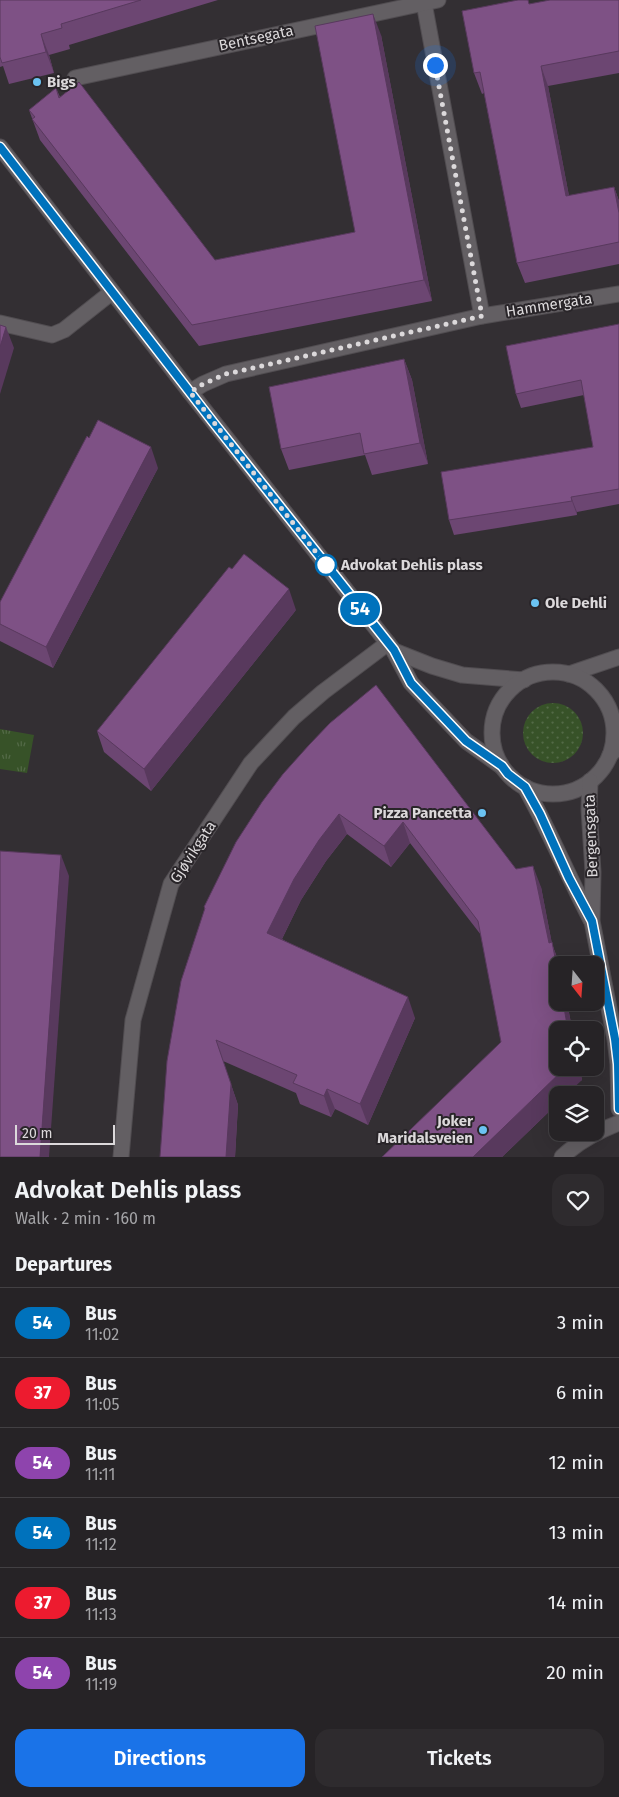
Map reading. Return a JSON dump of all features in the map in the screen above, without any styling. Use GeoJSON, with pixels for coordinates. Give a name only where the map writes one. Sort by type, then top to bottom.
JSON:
{"type":"FeatureCollection","features":[{"type":"Feature","properties":{"kind":"street","name":"Bentsegata"},"geometry":{"type":"LineString","coordinates":[[75,78],[431,1]]}},
{"type":"Feature","properties":{"kind":"street"},"geometry":{"type":"LineString","coordinates":[[431,1],[482,316]]}},
{"type":"Feature","properties":{"kind":"street"},"geometry":{"type":"LineString","coordinates":[[0,147],[391,647],[411,683],[466,741],[502,766]]}},
{"type":"Feature","properties":{"kind":"street"},"geometry":{"type":"LineString","coordinates":[[0,323],[52,335],[64,330],[112,292]]}},
{"type":"Feature","properties":{"kind":"street","name":"Hammergata"},"geometry":{"type":"LineString","coordinates":[[190,392],[226,374],[482,316],[619,294]]}},
{"type":"Feature","properties":{"kind":"street"},"geometry":{"type":"LineString","coordinates":[[391,647],[432,666],[462,674],[524,680]]}},
{"type":"Feature","properties":{"kind":"street","name":"Gjøvikgata"},"geometry":{"type":"LineString","coordinates":[[121,1157],[133,1020],[171,884],[251,763],[294,717],[323,692],[391,647]]}},
{"type":"Feature","properties":{"kind":"street"},"geometry":{"type":"LineString","coordinates":[[568,674],[619,657]]}},
{"type":"Feature","properties":{"kind":"street"},"geometry":{"type":"LineString","coordinates":[[553,672],[568,674],[584,681],[598,692],[607,705],[613,721],[614,750],[602,770],[590,781],[575,789],[558,793],[541,793],[525,787],[508,774],[502,766],[495,753],[492,725],[502,698],[512,688],[538,674],[553,672]]}},
{"type":"Feature","properties":{"kind":"street","name":"Bergensgata"},"geometry":{"type":"LineString","coordinates":[[590,781],[589,809],[593,872],[592,921],[615,1039],[618,1064],[619,1109]]}},
{"type":"Feature","properties":{"kind":"street","name":"Bergensgata"},"geometry":{"type":"LineString","coordinates":[[525,787],[592,921]]}},
{"type":"Feature","properties":{"kind":"street"},"geometry":{"type":"LineString","coordinates":[[562,1157],[571,1148],[592,1135],[619,1123]]}},
{"type":"Feature","properties":{"kind":"green space"},"geometry":{"type":"Polygon","coordinates":[[[553,703],[569,708],[574,712],[578,717],[583,733],[578,749],[574,754],[569,758],[553,763],[537,758],[532,754],[528,749],[523,733],[528,717],[532,712],[537,708],[553,703]]]}},
{"type":"Feature","properties":{"kind":"green space"},"geometry":{"type":"Polygon","coordinates":[[[0,729],[34,735],[27,773],[0,769],[0,729]]]}},
{"type":"Feature","properties":{"kind":"building"},"geometry":{"type":"Polygon","coordinates":[[[0,0],[141,0],[61,24],[62,28],[41,34],[46,52],[2,63],[0,57],[0,0]]]}},
{"type":"Feature","properties":{"kind":"building"},"geometry":{"type":"Polygon","coordinates":[[[518,0],[528,0],[529,4],[550,0],[619,0],[619,51],[541,66],[566,196],[614,187],[619,213],[619,242],[517,263],[480,72],[474,73],[462,11],[518,0]]]}},
{"type":"Feature","properties":{"kind":"building"},"geometry":{"type":"Polygon","coordinates":[[[373,14],[424,280],[192,325],[32,119],[35,117],[29,110],[56,88],[59,98],[79,82],[215,260],[355,232],[315,26],[373,14]]]}},
{"type":"Feature","properties":{"kind":"building"},"geometry":{"type":"Polygon","coordinates":[[[619,324],[619,489],[571,497],[572,501],[449,520],[441,472],[593,447],[581,380],[516,394],[506,346],[619,324]]]}},
{"type":"Feature","properties":{"kind":"building"},"geometry":{"type":"Polygon","coordinates":[[[0,325],[6,327],[0,347],[0,325]]]}},
{"type":"Feature","properties":{"kind":"building"},"geometry":{"type":"Polygon","coordinates":[[[404,359],[420,443],[364,454],[360,433],[281,449],[269,387],[404,359]]]}},
{"type":"Feature","properties":{"kind":"building"},"geometry":{"type":"Polygon","coordinates":[[[98,420],[151,447],[46,647],[0,624],[0,602],[87,436],[89,438],[98,420]]]}},
{"type":"Feature","properties":{"kind":"building"},"geometry":{"type":"Polygon","coordinates":[[[244,554],[289,589],[144,769],[97,731],[229,567],[232,569],[244,554]]]}},
{"type":"Feature","properties":{"kind":"building"},"geometry":{"type":"Polygon","coordinates":[[[376,685],[516,869],[533,866],[549,943],[552,942],[555,956],[549,956],[549,1011],[565,1011],[566,1021],[549,1021],[549,1076],[557,1076],[473,1157],[382,1157],[501,1042],[478,921],[403,822],[384,846],[339,814],[319,840],[294,879],[267,933],[408,997],[360,1104],[327,1089],[324,1096],[293,1083],[297,1075],[216,1040],[231,1084],[226,1157],[160,1157],[167,1061],[181,981],[204,907],[236,842],[262,802],[283,774],[330,723],[376,685]]]}},
{"type":"Feature","properties":{"kind":"building"},"geometry":{"type":"Polygon","coordinates":[[[0,851],[61,855],[40,1157],[0,1157],[0,851]]]}},
{"type":"Feature","properties":{"kind":"bus line","name":"54"},"geometry":{"type":"LineString","coordinates":[[0,147],[309,545],[394,650],[411,683],[466,741],[502,766],[508,774],[525,787],[592,921],[615,1039],[618,1064],[619,1109]]}},
{"type":"Feature","properties":{"kind":"place","name":"Bigs"},"geometry":{"type":"Point","coordinates":[37,82]}},
{"type":"Feature","properties":{"kind":"place","name":"Advokat Dehlis plass"},"geometry":{"type":"Point","coordinates":[326,565]}},
{"type":"Feature","properties":{"kind":"place","name":"Ole Dehli"},"geometry":{"type":"Point","coordinates":[535,603]}},
{"type":"Feature","properties":{"kind":"place","name":"Pizza Pancetta"},"geometry":{"type":"Point","coordinates":[482,813]}},
{"type":"Feature","properties":{"kind":"place","name":"Joker Maridalsveien"},"geometry":{"type":"Point","coordinates":[483,1130]}},
{"type":"Feature","properties":{"kind":"route"},"geometry":{"type":"LineString","coordinates":[[326,565],[190,392],[226,374],[482,316],[435,65]]}}]}
